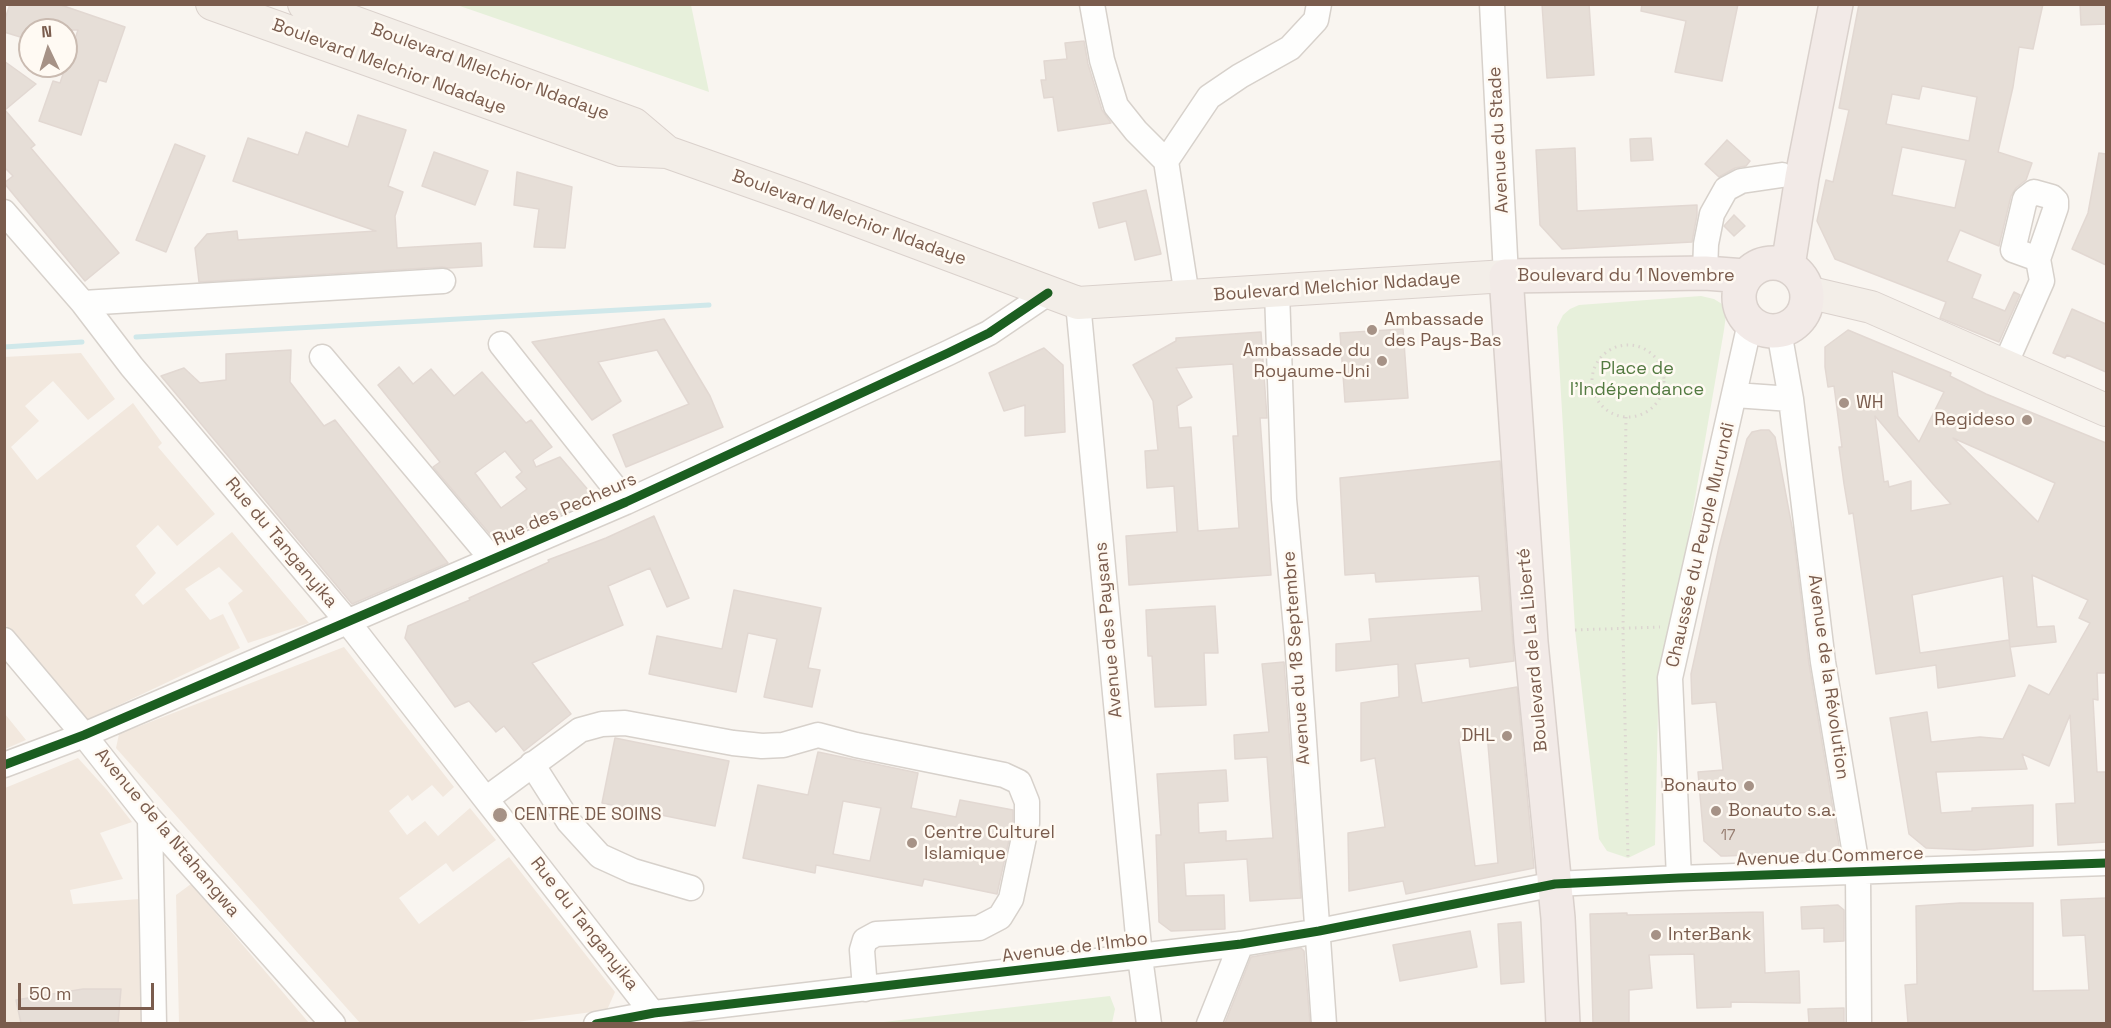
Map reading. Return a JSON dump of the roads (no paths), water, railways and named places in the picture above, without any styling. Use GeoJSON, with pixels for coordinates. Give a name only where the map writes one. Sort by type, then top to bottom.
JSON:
{"type":"FeatureCollection","features":[{"type":"Feature","properties":{"kind":"highway"},"geometry":{"type":"LineString","coordinates":[[1767,268],[1782,175],[1818,4]]}},
{"type":"Feature","properties":{"kind":"highway"},"geometry":{"type":"LineString","coordinates":[[1767,268],[1797,272],[1804,281],[1807,292],[1806,306],[1800,318],[1789,327],[1765,327],[1743,315],[1739,306],[1740,285],[1767,268],[1802,177],[1836,4]]}},
{"type":"Feature","properties":{"kind":"highway","name":"Boulevard du 1 Novembre"},"geometry":{"type":"LineString","coordinates":[[1506,276],[1705,273],[1767,268]]}},
{"type":"Feature","properties":{"kind":"highway","name":"Boulevard de La Liberté"},"geometry":{"type":"LineString","coordinates":[[1506,276],[1531,642],[1555,884],[1563,1023]]}},
{"type":"Feature","properties":{"kind":"main road","name":"Boulevard Melchior Ndadaye"},"geometry":{"type":"LineString","coordinates":[[212,4],[621,150],[667,152],[1078,303],[1506,276]]}},
{"type":"Feature","properties":{"kind":"main road","name":"Boulevard Mlelchior Ndadaye"},"geometry":{"type":"LineString","coordinates":[[304,4],[634,124],[667,152]]}},
{"type":"Feature","properties":{"kind":"main road"},"geometry":{"type":"LineString","coordinates":[[1807,292],[1871,307],[2106,410]]}},
{"type":"Feature","properties":{"kind":"street"},"geometry":{"type":"LineString","coordinates":[[1092,4],[1102,60],[1116,106],[1136,131],[1166,161],[1187,296]]}},
{"type":"Feature","properties":{"kind":"street"},"geometry":{"type":"LineString","coordinates":[[1166,161],[1209,97],[1240,76],[1290,48],[1316,20],[1319,4]]}},
{"type":"Feature","properties":{"kind":"street","name":"Avenue du Stade"},"geometry":{"type":"LineString","coordinates":[[1492,4],[1506,276]]}},
{"type":"Feature","properties":{"kind":"street"},"geometry":{"type":"LineString","coordinates":[[1705,273],[1706,244],[1712,214],[1726,189],[1741,181],[1782,175]]}},
{"type":"Feature","properties":{"kind":"street","name":"Rue du Tanganyika"},"geometry":{"type":"LineString","coordinates":[[4,212],[347,621],[658,1018]]}},
{"type":"Feature","properties":{"kind":"street"},"geometry":{"type":"LineString","coordinates":[[2005,365],[2042,281],[2038,259]]}},
{"type":"Feature","properties":{"kind":"street"},"geometry":{"type":"LineString","coordinates":[[90,312],[443,281]]}},
{"type":"Feature","properties":{"kind":"street","name":"Avenue du 18 Septembre"},"geometry":{"type":"LineString","coordinates":[[1277,291],[1284,500],[1319,932],[1324,1023]]}},
{"type":"Feature","properties":{"kind":"street","name":"Rue des Pecheurs"},"geometry":{"type":"LineString","coordinates":[[4,765],[84,735],[626,502],[989,333],[1048,293]]}},
{"type":"Feature","properties":{"kind":"street","name":"Avenue des Paysans"},"geometry":{"type":"LineString","coordinates":[[1078,303],[1140,957],[1149,1023]]}},
{"type":"Feature","properties":{"kind":"street","name":"Chaussée du Peuple Murundi"},"geometry":{"type":"LineString","coordinates":[[1679,878],[1670,678],[1735,395],[1765,327]]}},
{"type":"Feature","properties":{"kind":"street","name":"Avenue de la Révolution"},"geometry":{"type":"LineString","coordinates":[[1765,327],[1791,399],[1823,662],[1858,872],[1859,1023]]}},
{"type":"Feature","properties":{"kind":"street"},"geometry":{"type":"LineString","coordinates":[[501,344],[626,502]]}},
{"type":"Feature","properties":{"kind":"street"},"geometry":{"type":"LineString","coordinates":[[322,357],[492,559]]}},
{"type":"Feature","properties":{"kind":"street"},"geometry":{"type":"LineString","coordinates":[[1735,395],[1791,399]]}},
{"type":"Feature","properties":{"kind":"street","name":"Avenue de la Ntahangwa"},"geometry":{"type":"LineString","coordinates":[[4,640],[84,735],[150,819],[333,1023]]}},
{"type":"Feature","properties":{"kind":"street"},"geometry":{"type":"LineString","coordinates":[[486,799],[580,730],[602,724],[625,723],[733,743],[762,746],[783,745],[818,735],[1004,775],[1019,782],[1027,802],[1027,823],[1011,899],[1000,917],[979,928],[876,934],[865,940],[862,950],[866,989]]}},
{"type":"Feature","properties":{"kind":"street"},"geometry":{"type":"LineString","coordinates":[[532,764],[569,822],[600,856],[633,871],[692,888]]}},
{"type":"Feature","properties":{"kind":"street"},"geometry":{"type":"LineString","coordinates":[[150,819],[154,1023]]}},
{"type":"Feature","properties":{"kind":"street","name":"Avenue du Commerce"},"geometry":{"type":"LineString","coordinates":[[1555,884],[2106,863]]}},
{"type":"Feature","properties":{"kind":"street","name":"Avenue de l'Imbo"},"geometry":{"type":"LineString","coordinates":[[596,1023],[658,1018],[866,989],[1241,944],[1319,932],[1555,884]]}},
{"type":"Feature","properties":{"kind":"street"},"geometry":{"type":"LineString","coordinates":[[1209,1023],[1241,944]]}},
{"type":"Feature","properties":{"kind":"waterway"},"geometry":{"type":"LineString","coordinates":[[136,337],[709,305]]}},
{"type":"Feature","properties":{"kind":"waterway"},"geometry":{"type":"LineString","coordinates":[[4,347],[82,342]]}},
{"type":"Feature","properties":{"kind":"place","name":"Ambassade des Pays-Bas"},"geometry":{"type":"Point","coordinates":[1372,330]}},
{"type":"Feature","properties":{"kind":"place","name":"Ambassade du Royaume-Uni"},"geometry":{"type":"Point","coordinates":[1382,361]}},
{"type":"Feature","properties":{"kind":"place","name":"WH"},"geometry":{"type":"Point","coordinates":[1844,403]}},
{"type":"Feature","properties":{"kind":"place","name":"Regideso"},"geometry":{"type":"Point","coordinates":[2027,420]}},
{"type":"Feature","properties":{"kind":"place","name":"DHL"},"geometry":{"type":"Point","coordinates":[1507,736]}},
{"type":"Feature","properties":{"kind":"place","name":"Bonauto"},"geometry":{"type":"Point","coordinates":[1749,786]}},
{"type":"Feature","properties":{"kind":"place","name":"Bonauto s.a."},"geometry":{"type":"Point","coordinates":[1716,811]}},
{"type":"Feature","properties":{"kind":"place","name":"CENTRE DE SOINS"},"geometry":{"type":"Point","coordinates":[500,815]}},
{"type":"Feature","properties":{"kind":"place","name":"Centre Culturel Islamique"},"geometry":{"type":"Point","coordinates":[912,843]}},
{"type":"Feature","properties":{"kind":"place","name":"InterBank"},"geometry":{"type":"Point","coordinates":[1656,935]}},
{"type":"Feature","properties":{"kind":"park label","name":"Place de l'Indépendance"},"geometry":{"type":"Point","coordinates":[1637,379]}}]}
